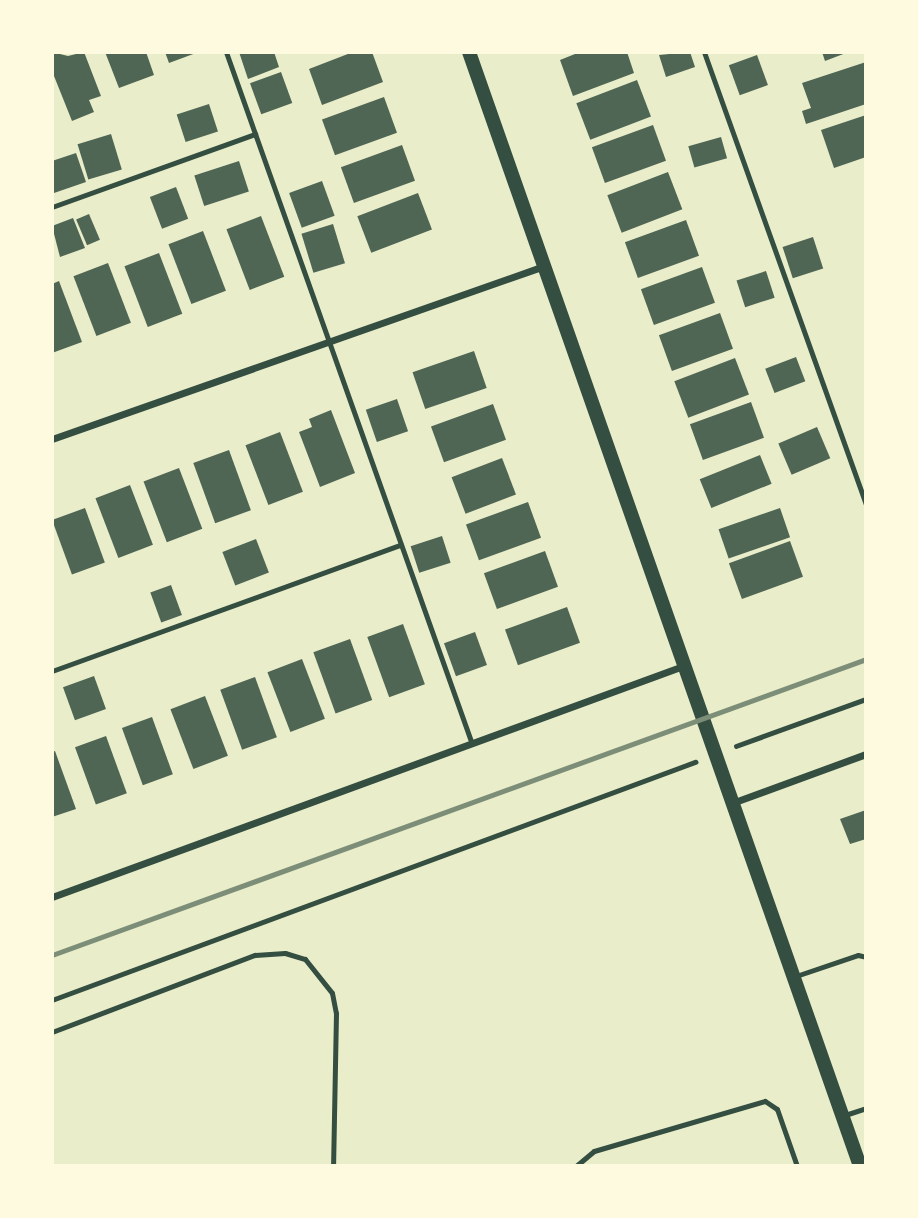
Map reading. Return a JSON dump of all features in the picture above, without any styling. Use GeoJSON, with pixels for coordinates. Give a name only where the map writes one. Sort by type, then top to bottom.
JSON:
{"type":"FeatureCollection","features":[{"type":"Feature","properties":{"kind":"main road"},"geometry":{"type":"LineString","coordinates":[[469,52],[860,1166]]}},
{"type":"Feature","properties":{"kind":"street"},"geometry":{"type":"LineString","coordinates":[[52,439],[545,266]]}},
{"type":"Feature","properties":{"kind":"street"},"geometry":{"type":"LineString","coordinates":[[52,897],[683,666]]}},
{"type":"Feature","properties":{"kind":"street"},"geometry":{"type":"LineString","coordinates":[[731,803],[866,754]]}},
{"type":"Feature","properties":{"kind":"lane"},"geometry":{"type":"LineString","coordinates":[[226,52],[472,744]]}},
{"type":"Feature","properties":{"kind":"lane"},"geometry":{"type":"LineString","coordinates":[[704,52],[866,505]]}},
{"type":"Feature","properties":{"kind":"lane"},"geometry":{"type":"LineString","coordinates":[[52,207],[255,134]]}},
{"type":"Feature","properties":{"kind":"lane"},"geometry":{"type":"LineString","coordinates":[[52,671],[401,545]]}},
{"type":"Feature","properties":{"kind":"lane"},"geometry":{"type":"LineString","coordinates":[[52,1032],[255,955],[285,953],[305,959],[332,993],[335,1013],[333,1166]]}},
{"type":"Feature","properties":{"kind":"lane"},"geometry":{"type":"LineString","coordinates":[[793,977],[858,955],[866,957]]}},
{"type":"Feature","properties":{"kind":"lane"},"geometry":{"type":"LineString","coordinates":[[576,1166],[594,1151],[765,1101],[777,1109],[797,1166]]}},
{"type":"Feature","properties":{"kind":"lane"},"geometry":{"type":"LineString","coordinates":[[842,1116],[866,1108]]}},
{"type":"Feature","properties":{"kind":"path"},"geometry":{"type":"LineString","coordinates":[[728,749],[866,699]]}},
{"type":"Feature","properties":{"kind":"path"},"geometry":{"type":"LineString","coordinates":[[52,1000],[702,759]]}},
{"type":"Feature","properties":{"kind":"building"},"geometry":{"type":"Polygon","coordinates":[[[52,52],[68,56],[84,52],[101,96],[89,100],[94,112],[72,121],[52,71],[52,52]]]}},
{"type":"Feature","properties":{"kind":"building"},"geometry":{"type":"Polygon","coordinates":[[[105,52],[146,52],[154,75],[119,88],[105,52]]]}},
{"type":"Feature","properties":{"kind":"building"},"geometry":{"type":"Polygon","coordinates":[[[165,52],[196,52],[196,53],[169,63],[165,52]]]}},
{"type":"Feature","properties":{"kind":"building"},"geometry":{"type":"Polygon","coordinates":[[[239,52],[274,52],[279,67],[248,79],[239,52]]]}},
{"type":"Feature","properties":{"kind":"building"},"geometry":{"type":"Polygon","coordinates":[[[353,52],[372,52],[383,82],[322,105],[309,69],[353,52]]]}},
{"type":"Feature","properties":{"kind":"building"},"geometry":{"type":"Polygon","coordinates":[[[580,52],[627,52],[634,73],[573,96],[560,60],[580,52]]]}},
{"type":"Feature","properties":{"kind":"building"},"geometry":{"type":"Polygon","coordinates":[[[690,52],[695,67],[666,77],[659,55],[690,52]]]}},
{"type":"Feature","properties":{"kind":"building"},"geometry":{"type":"Polygon","coordinates":[[[822,52],[846,52],[846,53],[825,61],[822,52]]]}},
{"type":"Feature","properties":{"kind":"building"},"geometry":{"type":"Polygon","coordinates":[[[757,55],[768,85],[740,95],[729,65],[757,55]]]}},
{"type":"Feature","properties":{"kind":"building"},"geometry":{"type":"Polygon","coordinates":[[[866,62],[866,104],[806,124],[802,111],[811,108],[802,83],[866,62]]]}},
{"type":"Feature","properties":{"kind":"building"},"geometry":{"type":"Polygon","coordinates":[[[281,72],[292,103],[261,114],[250,83],[281,72]]]}},
{"type":"Feature","properties":{"kind":"building"},"geometry":{"type":"Polygon","coordinates":[[[637,80],[651,116],[590,140],[576,103],[637,80]]]}},
{"type":"Feature","properties":{"kind":"building"},"geometry":{"type":"Polygon","coordinates":[[[384,97],[397,133],[335,155],[322,120],[384,97]]]}},
{"type":"Feature","properties":{"kind":"building"},"geometry":{"type":"Polygon","coordinates":[[[209,104],[218,132],[186,142],[177,115],[209,104]]]}},
{"type":"Feature","properties":{"kind":"building"},"geometry":{"type":"Polygon","coordinates":[[[866,115],[866,157],[834,168],[821,130],[866,115]]]}},
{"type":"Feature","properties":{"kind":"building"},"geometry":{"type":"Polygon","coordinates":[[[653,125],[666,161],[605,183],[592,147],[653,125]]]}},
{"type":"Feature","properties":{"kind":"building"},"geometry":{"type":"Polygon","coordinates":[[[111,134],[122,169],[88,180],[78,144],[111,134]]]}},
{"type":"Feature","properties":{"kind":"building"},"geometry":{"type":"Polygon","coordinates":[[[721,137],[727,158],[694,168],[688,146],[721,137]]]}},
{"type":"Feature","properties":{"kind":"building"},"geometry":{"type":"Polygon","coordinates":[[[402,145],[415,181],[354,203],[341,167],[402,145]]]}},
{"type":"Feature","properties":{"kind":"building"},"geometry":{"type":"Polygon","coordinates":[[[76,153],[86,182],[54,193],[52,161],[76,153]]]}},
{"type":"Feature","properties":{"kind":"building"},"geometry":{"type":"Polygon","coordinates":[[[239,161],[249,191],[204,206],[194,176],[239,161]]]}},
{"type":"Feature","properties":{"kind":"building"},"geometry":{"type":"Polygon","coordinates":[[[668,172],[682,209],[622,233],[607,195],[668,172]]]}},
{"type":"Feature","properties":{"kind":"building"},"geometry":{"type":"Polygon","coordinates":[[[322,181],[335,216],[302,228],[289,193],[322,181]]]}},
{"type":"Feature","properties":{"kind":"building"},"geometry":{"type":"Polygon","coordinates":[[[176,187],[188,219],[162,229],[150,197],[176,187]]]}},
{"type":"Feature","properties":{"kind":"building"},"geometry":{"type":"Polygon","coordinates":[[[418,193],[432,229],[371,253],[357,216],[418,193]]]}},
{"type":"Feature","properties":{"kind":"building"},"geometry":{"type":"Polygon","coordinates":[[[89,214],[100,240],[87,245],[76,219],[89,214]]]}},
{"type":"Feature","properties":{"kind":"building"},"geometry":{"type":"Polygon","coordinates":[[[261,216],[284,277],[250,290],[226,229],[261,216]]]}},
{"type":"Feature","properties":{"kind":"building"},"geometry":{"type":"Polygon","coordinates":[[[73,218],[85,248],[60,257],[52,226],[73,218]]]}},
{"type":"Feature","properties":{"kind":"building"},"geometry":{"type":"Polygon","coordinates":[[[686,220],[699,256],[638,278],[625,242],[686,220]]]}},
{"type":"Feature","properties":{"kind":"building"},"geometry":{"type":"Polygon","coordinates":[[[333,224],[345,263],[313,273],[301,234],[333,224]]]}},
{"type":"Feature","properties":{"kind":"building"},"geometry":{"type":"Polygon","coordinates":[[[203,231],[226,291],[191,304],[168,244],[203,231]]]}},
{"type":"Feature","properties":{"kind":"building"},"geometry":{"type":"Polygon","coordinates":[[[813,237],[823,268],[793,278],[783,247],[813,237]]]}},
{"type":"Feature","properties":{"kind":"building"},"geometry":{"type":"Polygon","coordinates":[[[159,253],[182,314],[148,327],[124,266],[159,253]]]}},
{"type":"Feature","properties":{"kind":"building"},"geometry":{"type":"Polygon","coordinates":[[[108,263],[131,323],[96,336],[73,276],[108,263]]]}},
{"type":"Feature","properties":{"kind":"building"},"geometry":{"type":"Polygon","coordinates":[[[702,267],[715,303],[654,325],[641,289],[702,267]]]}},
{"type":"Feature","properties":{"kind":"building"},"geometry":{"type":"Polygon","coordinates":[[[766,271],[775,298],[745,307],[737,281],[766,271]]]}},
{"type":"Feature","properties":{"kind":"building"},"geometry":{"type":"Polygon","coordinates":[[[59,281],[82,342],[52,353],[52,284],[59,281]]]}},
{"type":"Feature","properties":{"kind":"building"},"geometry":{"type":"Polygon","coordinates":[[[720,313],[733,349],[672,371],[659,335],[720,313]]]}},
{"type":"Feature","properties":{"kind":"building"},"geometry":{"type":"Polygon","coordinates":[[[474,351],[487,388],[425,409],[413,372],[474,351]]]}},
{"type":"Feature","properties":{"kind":"building"},"geometry":{"type":"Polygon","coordinates":[[[796,357],[805,381],[775,393],[765,369],[796,357]]]}},
{"type":"Feature","properties":{"kind":"building"},"geometry":{"type":"Polygon","coordinates":[[[735,358],[749,394],[688,418],[674,381],[735,358]]]}},
{"type":"Feature","properties":{"kind":"building"},"geometry":{"type":"Polygon","coordinates":[[[397,399],[408,431],[377,442],[366,410],[397,399]]]}},
{"type":"Feature","properties":{"kind":"building"},"geometry":{"type":"Polygon","coordinates":[[[751,402],[764,438],[703,460],[690,424],[751,402]]]}},
{"type":"Feature","properties":{"kind":"building"},"geometry":{"type":"Polygon","coordinates":[[[493,404],[506,440],[444,462],[431,427],[493,404]]]}},
{"type":"Feature","properties":{"kind":"building"},"geometry":{"type":"Polygon","coordinates":[[[331,410],[355,473],[320,487],[299,432],[312,427],[309,419],[331,410]]]}},
{"type":"Feature","properties":{"kind":"building"},"geometry":{"type":"Polygon","coordinates":[[[817,427],[830,458],[792,475],[778,443],[817,427]]]}},
{"type":"Feature","properties":{"kind":"building"},"geometry":{"type":"Polygon","coordinates":[[[280,432],[303,492],[268,505],[245,445],[280,432]]]}},
{"type":"Feature","properties":{"kind":"building"},"geometry":{"type":"Polygon","coordinates":[[[229,450],[251,510],[215,523],[193,463],[229,450]]]}},
{"type":"Feature","properties":{"kind":"building"},"geometry":{"type":"Polygon","coordinates":[[[760,455],[772,484],[711,508],[700,479],[760,455]]]}},
{"type":"Feature","properties":{"kind":"building"},"geometry":{"type":"Polygon","coordinates":[[[502,458],[516,494],[466,514],[452,477],[502,458]]]}},
{"type":"Feature","properties":{"kind":"building"},"geometry":{"type":"Polygon","coordinates":[[[179,468],[202,529],[167,542],[144,482],[179,468]]]}},
{"type":"Feature","properties":{"kind":"building"},"geometry":{"type":"Polygon","coordinates":[[[130,485],[153,545],[118,558],[95,498],[130,485]]]}},
{"type":"Feature","properties":{"kind":"building"},"geometry":{"type":"Polygon","coordinates":[[[528,502],[541,538],[479,560],[466,525],[528,502]]]}},
{"type":"Feature","properties":{"kind":"building"},"geometry":{"type":"Polygon","coordinates":[[[85,508],[105,563],[72,574],[52,520],[85,508]]]}},
{"type":"Feature","properties":{"kind":"building"},"geometry":{"type":"Polygon","coordinates":[[[780,508],[790,537],[729,558],[719,529],[780,508]]]}},
{"type":"Feature","properties":{"kind":"building"},"geometry":{"type":"Polygon","coordinates":[[[442,536],[451,563],[419,573],[411,546],[442,536]]]}},
{"type":"Feature","properties":{"kind":"building"},"geometry":{"type":"Polygon","coordinates":[[[256,539],[269,573],[235,586],[222,552],[256,539]]]}},
{"type":"Feature","properties":{"kind":"building"},"geometry":{"type":"Polygon","coordinates":[[[790,541],[803,577],[742,599],[729,563],[790,541]]]}},
{"type":"Feature","properties":{"kind":"building"},"geometry":{"type":"Polygon","coordinates":[[[545,551],[558,587],[497,609],[484,573],[545,551]]]}},
{"type":"Feature","properties":{"kind":"building"},"geometry":{"type":"Polygon","coordinates":[[[171,585],[182,615],[161,623],[150,593],[171,585]]]}},
{"type":"Feature","properties":{"kind":"building"},"geometry":{"type":"Polygon","coordinates":[[[567,607],[580,643],[518,665],[505,630],[567,607]]]}},
{"type":"Feature","properties":{"kind":"building"},"geometry":{"type":"Polygon","coordinates":[[[403,624],[425,684],[389,697],[367,637],[403,624]]]}},
{"type":"Feature","properties":{"kind":"building"},"geometry":{"type":"Polygon","coordinates":[[[475,632],[487,665],[456,676],[444,643],[475,632]]]}},
{"type":"Feature","properties":{"kind":"building"},"geometry":{"type":"Polygon","coordinates":[[[350,639],[372,700],[336,713],[313,652],[350,639]]]}},
{"type":"Feature","properties":{"kind":"building"},"geometry":{"type":"Polygon","coordinates":[[[302,659],[325,719],[290,732],[267,672],[302,659]]]}},
{"type":"Feature","properties":{"kind":"building"},"geometry":{"type":"Polygon","coordinates":[[[94,676],[106,709],[75,720],[63,687],[94,676]]]}},
{"type":"Feature","properties":{"kind":"building"},"geometry":{"type":"Polygon","coordinates":[[[255,677],[277,737],[242,750],[220,690],[255,677]]]}},
{"type":"Feature","properties":{"kind":"building"},"geometry":{"type":"Polygon","coordinates":[[[205,696],[228,756],[193,769],[170,709],[205,696]]]}},
{"type":"Feature","properties":{"kind":"building"},"geometry":{"type":"Polygon","coordinates":[[[152,717],[173,774],[143,785],[122,728],[152,717]]]}},
{"type":"Feature","properties":{"kind":"building"},"geometry":{"type":"Polygon","coordinates":[[[106,736],[127,793],[96,805],[75,747],[106,736]]]}},
{"type":"Feature","properties":{"kind":"building"},"geometry":{"type":"Polygon","coordinates":[[[55,751],[76,809],[52,817],[52,752],[55,751]]]}},
{"type":"Feature","properties":{"kind":"building"},"geometry":{"type":"Polygon","coordinates":[[[866,810],[866,839],[850,844],[840,819],[866,810]]]}},
{"type":"Feature","properties":{"kind":"railway"},"geometry":{"type":"LineString","coordinates":[[52,955],[866,659]]}}]}
